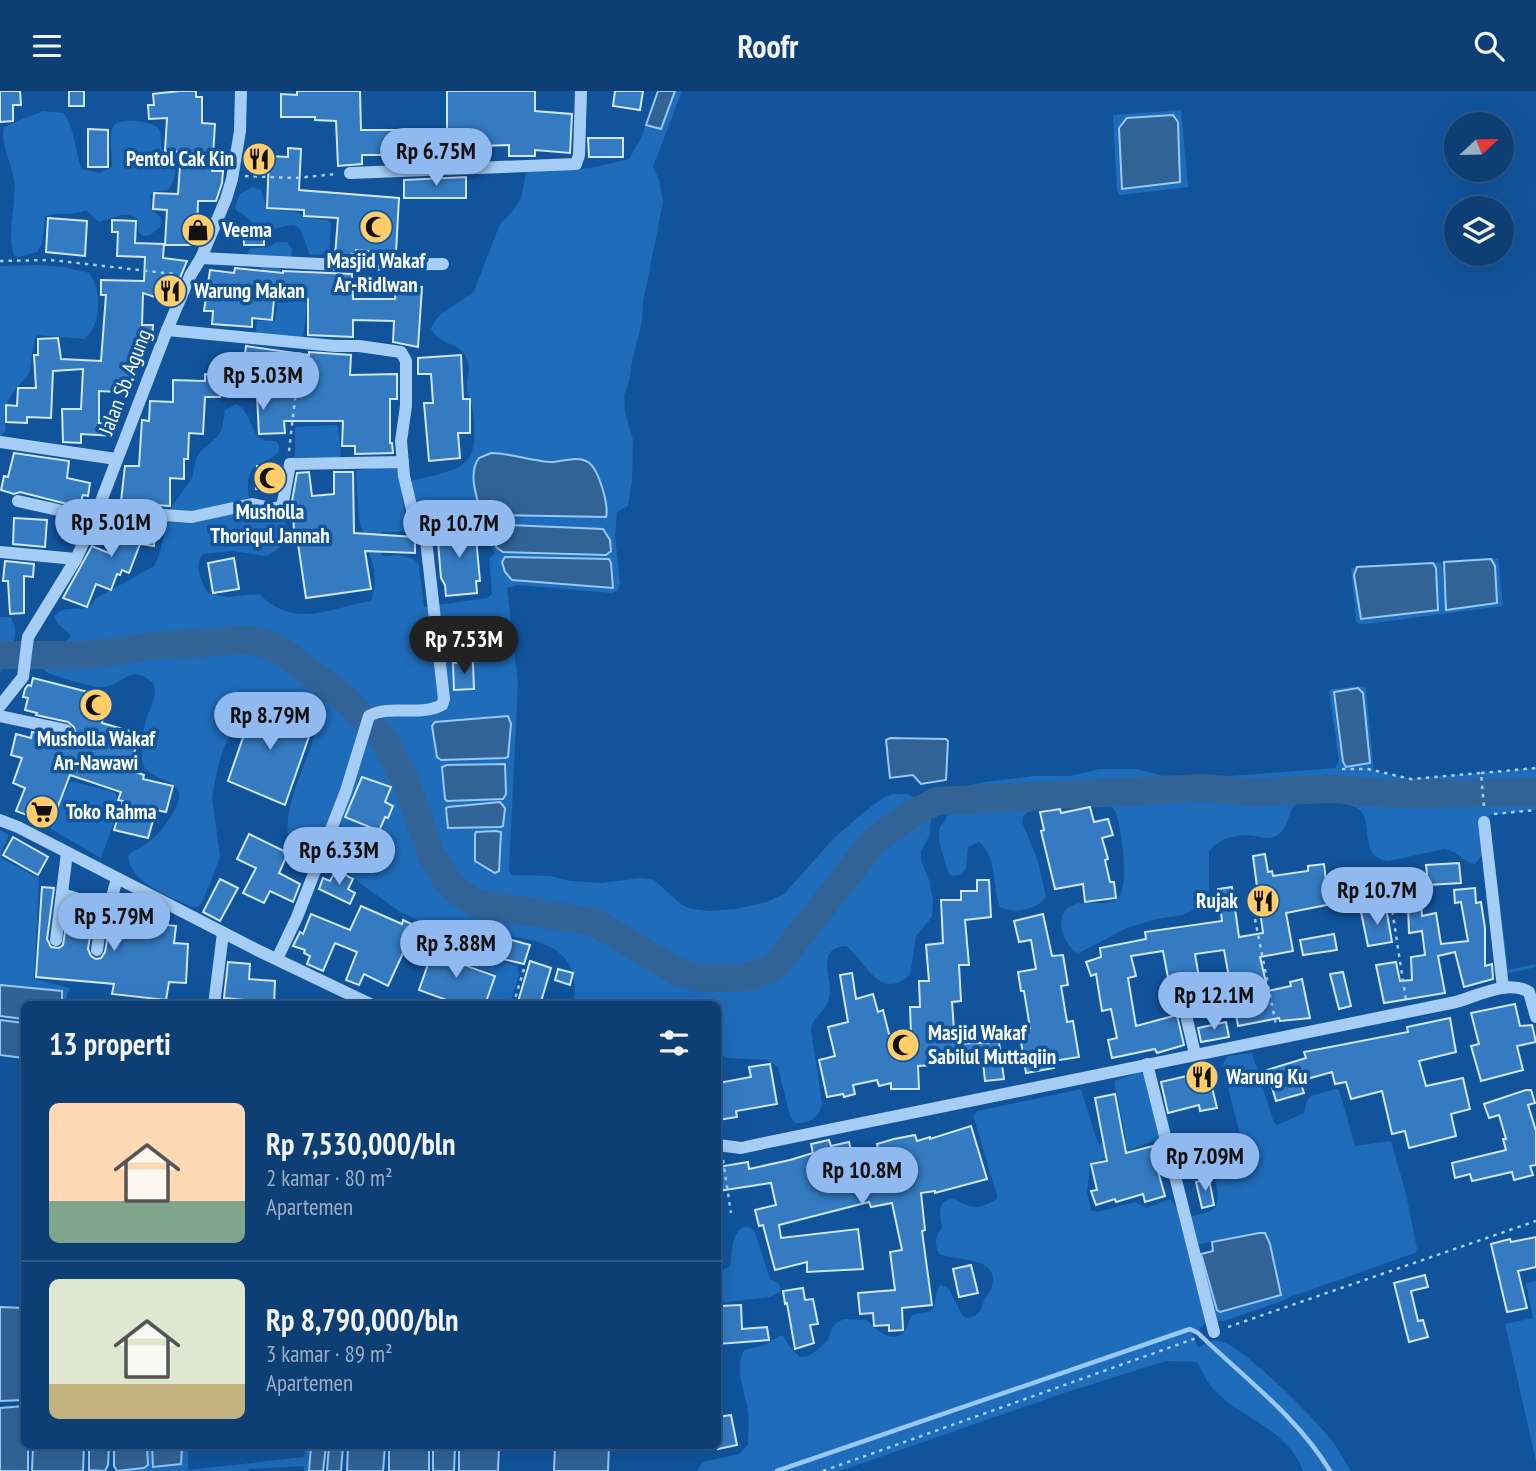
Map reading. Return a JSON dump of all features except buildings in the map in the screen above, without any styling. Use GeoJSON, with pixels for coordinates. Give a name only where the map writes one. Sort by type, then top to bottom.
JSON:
{"type":"FeatureCollection","features":[{"type":"Feature","properties":{"kind":"street","name":"Jalan Sb. Agung"},"geometry":{"type":"LineString","coordinates":[[0,706],[23,677],[28,638],[76,559],[93,522],[167,330],[190,276],[201,258],[233,176],[240,131],[241,91]]}},
{"type":"Feature","properties":{"kind":"street"},"geometry":{"type":"LineString","coordinates":[[350,173],[576,164],[579,155],[581,91]]}},
{"type":"Feature","properties":{"kind":"street"},"geometry":{"type":"LineString","coordinates":[[201,258],[340,265],[443,264]]}},
{"type":"Feature","properties":{"kind":"street"},"geometry":{"type":"LineString","coordinates":[[167,330],[335,347],[359,346],[401,352],[406,361],[406,406],[401,441],[403,462],[413,514],[426,540],[444,699],[442,705],[433,710],[378,712],[369,716],[346,791],[297,917],[277,959]]}},
{"type":"Feature","properties":{"kind":"street"},"geometry":{"type":"LineString","coordinates":[[0,442],[116,459]]}},
{"type":"Feature","properties":{"kind":"street"},"geometry":{"type":"LineString","coordinates":[[99,505],[136,513],[192,517],[252,504],[280,507],[290,464],[403,462]]}},
{"type":"Feature","properties":{"kind":"street"},"geometry":{"type":"LineString","coordinates":[[18,501],[67,512],[93,522]]}},
{"type":"Feature","properties":{"kind":"street"},"geometry":{"type":"LineString","coordinates":[[0,552],[76,559]]}},
{"type":"Feature","properties":{"kind":"street"},"geometry":{"type":"LineString","coordinates":[[0,716],[66,730]]}},
{"type":"Feature","properties":{"kind":"street"},"geometry":{"type":"LineString","coordinates":[[1486,818],[1503,988]]}},
{"type":"Feature","properties":{"kind":"street"},"geometry":{"type":"LineString","coordinates":[[0,820],[364,1001]]}},
{"type":"Feature","properties":{"kind":"street"},"geometry":{"type":"LineString","coordinates":[[56,940],[67,853]]}},
{"type":"Feature","properties":{"kind":"street"},"geometry":{"type":"LineString","coordinates":[[97,950],[102,915],[112,897],[117,879]]}},
{"type":"Feature","properties":{"kind":"street"},"geometry":{"type":"LineString","coordinates":[[62,894],[106,907]]}},
{"type":"Feature","properties":{"kind":"street"},"geometry":{"type":"LineString","coordinates":[[214,1001],[223,933]]}},
{"type":"Feature","properties":{"kind":"street"},"geometry":{"type":"LineString","coordinates":[[721,1146],[741,1148],[1456,1002],[1503,988],[1517,986],[1529,992],[1536,1017]]}},
{"type":"Feature","properties":{"kind":"street"},"geometry":{"type":"LineString","coordinates":[[1185,1010],[1195,1054]]}},
{"type":"Feature","properties":{"kind":"street"},"geometry":{"type":"LineString","coordinates":[[1147,1064],[1210,1333]]}},
{"type":"Feature","properties":{"kind":"path"},"geometry":{"type":"LineString","coordinates":[[233,176],[296,178],[350,173]]}},
{"type":"Feature","properties":{"kind":"path"},"geometry":{"type":"LineString","coordinates":[[0,261],[51,260],[190,276]]}},
{"type":"Feature","properties":{"kind":"path"},"geometry":{"type":"LineString","coordinates":[[290,464],[289,450],[302,343]]}},
{"type":"Feature","properties":{"kind":"path"},"geometry":{"type":"LineString","coordinates":[[1342,769],[1368,769],[1411,779],[1536,768]]}},
{"type":"Feature","properties":{"kind":"path"},"geometry":{"type":"LineString","coordinates":[[1481,773],[1484,807]]}},
{"type":"Feature","properties":{"kind":"path"},"geometry":{"type":"LineString","coordinates":[[1486,818],[1536,810]]}},
{"type":"Feature","properties":{"kind":"path"},"geometry":{"type":"LineString","coordinates":[[1391,903],[1408,1012]]}},
{"type":"Feature","properties":{"kind":"path"},"geometry":{"type":"LineString","coordinates":[[1255,919],[1278,1038]]}},
{"type":"Feature","properties":{"kind":"path"},"geometry":{"type":"LineString","coordinates":[[514,1001],[524,969]]}},
{"type":"Feature","properties":{"kind":"path"},"geometry":{"type":"LineString","coordinates":[[721,1157],[731,1213]]}},
{"type":"Feature","properties":{"kind":"path"},"geometry":{"type":"LineString","coordinates":[[823,1471],[1210,1333],[1536,1221]]}},
{"type":"Feature","properties":{"kind":"shaded area"},"geometry":{"type":"Polygon","coordinates":[[[658,91],[675,91],[661,129],[646,125],[658,91]]]}},
{"type":"Feature","properties":{"kind":"shaded area"},"geometry":{"type":"Polygon","coordinates":[[[675,91],[682,91],[653,167],[659,180],[663,202],[643,302],[642,322],[624,395],[625,412],[633,440],[628,506],[617,512],[615,536],[620,584],[617,591],[612,593],[517,585],[507,588],[518,683],[509,870],[511,875],[550,876],[570,881],[601,883],[642,878],[654,880],[682,905],[692,909],[736,909],[767,902],[785,893],[834,838],[883,798],[893,794],[907,794],[919,800],[931,820],[930,834],[921,852],[921,861],[933,900],[932,917],[916,936],[910,975],[899,982],[881,982],[846,946],[836,948],[830,953],[827,968],[830,994],[811,1030],[822,1103],[816,1116],[805,1122],[795,1123],[790,1116],[778,1067],[767,1060],[727,1058],[721,1055],[721,1001],[573,1001],[575,986],[572,972],[558,952],[533,941],[501,936],[496,956],[499,960],[517,966],[519,975],[511,1001],[489,1001],[496,974],[469,965],[468,957],[441,943],[434,928],[399,911],[339,865],[290,842],[288,816],[291,802],[315,732],[307,715],[285,700],[256,694],[251,697],[223,749],[212,797],[220,857],[202,903],[192,907],[152,888],[136,874],[128,856],[162,829],[177,804],[179,793],[176,786],[151,774],[142,757],[144,728],[155,694],[153,683],[139,674],[103,687],[83,684],[45,671],[37,657],[37,651],[41,648],[70,638],[69,633],[54,617],[59,612],[87,607],[95,599],[154,566],[171,508],[192,478],[196,459],[222,429],[225,410],[237,404],[244,411],[258,437],[266,441],[276,441],[279,447],[276,454],[256,466],[250,473],[249,498],[280,508],[287,530],[280,547],[266,556],[233,551],[203,554],[199,569],[208,593],[227,597],[259,594],[273,605],[299,614],[313,614],[371,601],[375,587],[374,569],[359,519],[356,472],[395,466],[405,516],[412,530],[382,532],[381,554],[414,559],[419,566],[424,607],[487,598],[492,594],[489,558],[495,554],[491,542],[493,524],[478,516],[423,518],[417,514],[411,481],[457,468],[466,462],[474,442],[472,405],[467,390],[467,359],[461,350],[439,338],[431,329],[439,316],[474,291],[500,224],[521,198],[526,172],[591,168],[629,159],[646,125],[661,129],[675,91]],[[496,453],[474,478],[481,512],[486,515],[606,517],[598,477],[560,461],[523,460],[496,453]],[[505,525],[610,540],[603,529],[505,525]],[[452,658],[454,691],[475,691],[474,659],[452,658]],[[505,764],[447,765],[442,772],[506,794],[505,764]],[[500,802],[446,809],[451,829],[503,826],[500,802]]]}},
{"type":"Feature","properties":{"kind":"shaded area"},"geometry":{"type":"Polygon","coordinates":[[[1181,110],[1188,187],[1120,195],[1117,190],[1113,115],[1181,110]]]}},
{"type":"Feature","properties":{"kind":"shaded area"},"geometry":{"type":"Polygon","coordinates":[[[43,111],[63,113],[70,126],[82,169],[100,173],[112,167],[111,136],[116,124],[136,121],[156,126],[159,129],[162,149],[175,169],[174,179],[168,190],[153,192],[150,196],[151,208],[161,218],[160,227],[150,235],[143,236],[139,232],[137,218],[129,215],[99,222],[86,210],[54,214],[45,217],[42,244],[37,252],[19,257],[14,255],[11,227],[14,180],[5,147],[4,128],[43,111]]]}},
{"type":"Feature","properties":{"kind":"shaded area"},"geometry":{"type":"Polygon","coordinates":[[[1173,115],[1178,122],[1180,182],[1122,189],[1119,128],[1127,118],[1173,115]]]}},
{"type":"Feature","properties":{"kind":"shaded area"},"geometry":{"type":"Polygon","coordinates":[[[252,187],[261,190],[267,209],[298,212],[306,218],[328,220],[331,224],[329,251],[310,255],[299,228],[291,225],[265,230],[237,211],[235,207],[240,194],[252,187]]]}},
{"type":"Feature","properties":{"kind":"shaded area"},"geometry":{"type":"Polygon","coordinates":[[[277,242],[287,242],[292,249],[291,258],[280,268],[281,279],[264,271],[246,256],[250,249],[268,247],[277,242]]]}},
{"type":"Feature","properties":{"kind":"shaded area"},"geometry":{"type":"Polygon","coordinates":[[[40,265],[89,273],[98,298],[97,317],[90,333],[84,339],[38,335],[35,338],[29,374],[6,405],[6,430],[0,437],[0,266],[40,265]]]}},
{"type":"Feature","properties":{"kind":"shaded area"},"geometry":{"type":"Polygon","coordinates":[[[302,301],[307,304],[303,338],[256,331],[257,321],[275,321],[277,303],[302,301]]]}},
{"type":"Feature","properties":{"kind":"shaded area"},"geometry":{"type":"Polygon","coordinates":[[[336,425],[340,457],[295,457],[295,427],[336,425]]]}},
{"type":"Feature","properties":{"kind":"shaded area"},"geometry":{"type":"Polygon","coordinates":[[[491,453],[543,461],[574,459],[588,462],[596,472],[602,488],[606,517],[486,515],[481,512],[477,499],[474,470],[479,458],[491,453]]]}},
{"type":"Feature","properties":{"kind":"shaded area"},"geometry":{"type":"Polygon","coordinates":[[[505,525],[603,529],[610,540],[611,551],[606,555],[503,552],[496,547],[499,529],[505,525]]]}},
{"type":"Feature","properties":{"kind":"shaded area"},"geometry":{"type":"Polygon","coordinates":[[[505,557],[609,559],[613,588],[512,580],[505,572],[502,562],[505,557]]]}},
{"type":"Feature","properties":{"kind":"shaded area"},"geometry":{"type":"Polygon","coordinates":[[[1491,559],[1498,559],[1503,606],[1366,624],[1356,621],[1351,568],[1357,567],[1354,576],[1360,616],[1363,620],[1438,610],[1436,568],[1433,563],[1444,562],[1446,610],[1497,603],[1495,566],[1491,559]]]}},
{"type":"Feature","properties":{"kind":"shaded area"},"geometry":{"type":"Polygon","coordinates":[[[1491,559],[1495,566],[1497,603],[1446,610],[1444,562],[1491,559]]]}},
{"type":"Feature","properties":{"kind":"shaded area"},"geometry":{"type":"Polygon","coordinates":[[[1433,563],[1436,568],[1438,610],[1361,619],[1354,575],[1357,567],[1433,563]]]}},
{"type":"Feature","properties":{"kind":"shaded area"},"geometry":{"type":"Polygon","coordinates":[[[0,617],[10,617],[14,624],[15,638],[0,672],[0,617]]]}},
{"type":"Feature","properties":{"kind":"shaded area"},"geometry":{"type":"Polygon","coordinates":[[[1360,686],[1366,690],[1374,771],[1411,779],[1536,768],[1536,810],[1489,815],[1508,970],[1535,964],[1536,967],[1501,975],[1497,990],[1482,855],[1475,864],[1444,849],[1389,861],[1379,858],[1369,845],[1362,813],[1351,805],[1318,802],[1296,804],[1284,829],[1276,836],[1236,836],[1218,843],[1209,851],[1209,890],[1200,907],[1183,915],[1156,919],[1127,928],[1079,953],[1065,939],[1061,925],[1064,913],[1079,903],[1115,900],[1123,886],[1121,835],[1116,814],[1109,803],[1074,801],[1028,812],[1023,816],[1022,822],[1038,861],[1046,897],[1031,908],[1011,910],[1000,907],[989,855],[979,842],[968,847],[966,869],[961,875],[951,876],[948,872],[939,841],[939,829],[946,819],[958,788],[1036,776],[1070,776],[1100,769],[1137,769],[1167,777],[1204,778],[1335,768],[1339,761],[1329,691],[1360,686]]]}},
{"type":"Feature","properties":{"kind":"shaded area"},"geometry":{"type":"Polygon","coordinates":[[[1358,688],[1363,693],[1370,763],[1346,767],[1343,762],[1334,692],[1358,688]]]}},
{"type":"Feature","properties":{"kind":"shaded area"},"geometry":{"type":"Polygon","coordinates":[[[508,716],[511,724],[508,757],[441,760],[437,757],[432,726],[435,722],[508,716]]]}},
{"type":"Feature","properties":{"kind":"shaded area"},"geometry":{"type":"Polygon","coordinates":[[[946,739],[946,780],[921,784],[913,775],[890,778],[886,740],[946,739]]]}},
{"type":"Feature","properties":{"kind":"shaded area"},"geometry":{"type":"Polygon","coordinates":[[[505,764],[506,794],[503,799],[445,799],[442,767],[505,764]]]}},
{"type":"Feature","properties":{"kind":"shaded area"},"geometry":{"type":"Polygon","coordinates":[[[71,781],[116,793],[119,809],[101,858],[51,829],[61,799],[71,781]]]}},
{"type":"Feature","properties":{"kind":"shaded area"},"geometry":{"type":"Polygon","coordinates":[[[500,802],[505,808],[503,826],[448,828],[448,807],[500,802]]]}},
{"type":"Feature","properties":{"kind":"shaded area"},"geometry":{"type":"Polygon","coordinates":[[[0,830],[9,835],[1,858],[39,878],[34,979],[70,988],[66,1001],[62,1001],[61,991],[0,985],[0,830]]]}},
{"type":"Feature","properties":{"kind":"shaded area"},"geometry":{"type":"Polygon","coordinates":[[[501,832],[499,871],[495,873],[475,861],[475,834],[501,832]]]}},
{"type":"Feature","properties":{"kind":"shaded area"},"geometry":{"type":"Polygon","coordinates":[[[0,985],[62,991],[62,1001],[21,1001],[21,1019],[0,1016],[0,985]]]}},
{"type":"Feature","properties":{"kind":"shaded area"},"geometry":{"type":"Polygon","coordinates":[[[0,1020],[21,1023],[21,1058],[0,1055],[0,1020]]]}},
{"type":"Feature","properties":{"kind":"shaded area"},"geometry":{"type":"Polygon","coordinates":[[[1252,1053],[1274,1123],[1277,1125],[1304,1113],[1311,1096],[1336,1089],[1339,1090],[1355,1146],[1391,1141],[1406,1194],[1417,1249],[1415,1253],[1224,1321],[1207,1321],[1192,1333],[1198,1348],[1218,1341],[1229,1345],[1261,1369],[1334,1443],[1351,1471],[1303,1471],[1287,1445],[1214,1390],[1197,1362],[1166,1361],[1064,1393],[840,1471],[697,1471],[702,1462],[739,1454],[748,1445],[748,1410],[740,1370],[744,1350],[762,1346],[783,1336],[800,1357],[806,1357],[828,1340],[832,1328],[844,1319],[867,1320],[884,1334],[899,1336],[912,1315],[926,1313],[932,1309],[941,1285],[949,1289],[966,1318],[978,1313],[982,1308],[991,1288],[993,1276],[989,1269],[975,1261],[939,1254],[936,1243],[942,1228],[940,1209],[944,1202],[953,1199],[979,1207],[997,1199],[973,1115],[978,1111],[1081,1089],[1098,1144],[1125,1138],[1114,1081],[1145,1073],[1162,1138],[1090,1164],[1087,1193],[1091,1210],[1098,1212],[1135,1202],[1146,1208],[1170,1199],[1176,1208],[1190,1217],[1212,1210],[1218,1198],[1214,1172],[1242,1162],[1245,1153],[1222,1065],[1228,1056],[1252,1053]],[[1259,1233],[1199,1244],[1201,1258],[1220,1312],[1281,1295],[1270,1244],[1259,1233]]]}},
{"type":"Feature","properties":{"kind":"shaded area"},"geometry":{"type":"Polygon","coordinates":[[[743,1227],[751,1228],[755,1233],[770,1279],[779,1284],[781,1291],[770,1297],[721,1303],[721,1271],[730,1266],[734,1240],[743,1227]]]}},
{"type":"Feature","properties":{"kind":"shaded area"},"geometry":{"type":"Polygon","coordinates":[[[1265,1233],[1270,1244],[1281,1295],[1220,1312],[1217,1310],[1201,1254],[1213,1251],[1212,1242],[1265,1233]]]}},
{"type":"Feature","properties":{"kind":"shaded area"},"geometry":{"type":"Polygon","coordinates":[[[1536,1281],[1536,1461],[1505,1324],[1533,1318],[1526,1283],[1536,1281]]]}},
{"type":"Feature","properties":{"kind":"shaded area"},"geometry":{"type":"Polygon","coordinates":[[[0,1307],[21,1308],[21,1400],[0,1401],[0,1307]]]}},
{"type":"Feature","properties":{"kind":"shaded area"},"geometry":{"type":"Polygon","coordinates":[[[21,1406],[21,1449],[28,1449],[28,1471],[0,1471],[0,1408],[21,1406]]]}},
{"type":"Feature","properties":{"kind":"shaded area"},"geometry":{"type":"Polygon","coordinates":[[[33,1449],[84,1449],[83,1471],[32,1471],[33,1449]]]}},
{"type":"Feature","properties":{"kind":"shaded area"},"geometry":{"type":"Polygon","coordinates":[[[89,1449],[109,1449],[105,1471],[89,1470],[89,1449]]]}},
{"type":"Feature","properties":{"kind":"shaded area"},"geometry":{"type":"Polygon","coordinates":[[[114,1449],[147,1449],[148,1465],[144,1468],[117,1471],[114,1466],[114,1449]]]}},
{"type":"Feature","properties":{"kind":"shaded area"},"geometry":{"type":"Polygon","coordinates":[[[147,1449],[152,1449],[152,1464],[182,1461],[182,1449],[188,1449],[188,1470],[304,1457],[305,1449],[311,1449],[309,1471],[304,1471],[304,1466],[248,1471],[120,1471],[146,1467],[147,1449]]]}},
{"type":"Feature","properties":{"kind":"shaded area"},"geometry":{"type":"Polygon","coordinates":[[[152,1449],[182,1449],[181,1464],[153,1467],[152,1449]]]}},
{"type":"Feature","properties":{"kind":"shaded area"},"geometry":{"type":"Polygon","coordinates":[[[311,1449],[326,1449],[323,1471],[309,1471],[311,1449]]]}},
{"type":"Feature","properties":{"kind":"shaded area"},"geometry":{"type":"Polygon","coordinates":[[[329,1449],[343,1449],[341,1471],[327,1471],[329,1449]]]}},
{"type":"Feature","properties":{"kind":"shaded area"},"geometry":{"type":"Polygon","coordinates":[[[348,1449],[385,1449],[383,1471],[347,1471],[348,1449]]]}},
{"type":"Feature","properties":{"kind":"shaded area"},"geometry":{"type":"Polygon","coordinates":[[[389,1449],[429,1449],[429,1471],[389,1471],[389,1449]]]}},
{"type":"Feature","properties":{"kind":"shaded area"},"geometry":{"type":"Polygon","coordinates":[[[433,1449],[455,1449],[454,1471],[433,1471],[433,1449]]]}},
{"type":"Feature","properties":{"kind":"shaded area"},"geometry":{"type":"Polygon","coordinates":[[[459,1449],[499,1449],[498,1471],[459,1471],[459,1449]]]}},
{"type":"Feature","properties":{"kind":"shaded area"},"geometry":{"type":"Polygon","coordinates":[[[555,1449],[609,1449],[608,1471],[554,1471],[555,1449]]]}},
{"type":"Feature","properties":{"kind":"waterway"},"geometry":{"type":"LineString","coordinates":[[0,655],[89,655],[154,646],[248,640],[267,644],[282,651],[345,699],[383,738],[406,782],[431,854],[446,879],[460,893],[478,904],[594,922],[678,972],[700,978],[742,978],[762,973],[776,965],[874,841],[936,801],[1204,788],[1253,792],[1334,789],[1394,794],[1536,792]]}},
{"type":"Feature","properties":{"kind":"waterway"},"geometry":{"type":"LineString","coordinates":[[777,1471],[1190,1329],[1198,1333],[1286,1415],[1317,1451],[1330,1471]]}},
{"type":"Feature","properties":{"kind":"place","name":"Pentol Cak Kin"},"geometry":{"type":"Point","coordinates":[259,159]}},
{"type":"Feature","properties":{"kind":"place","name":"Masjid Wakaf Ar-Ridlwan"},"geometry":{"type":"Point","coordinates":[376,227]}},
{"type":"Feature","properties":{"kind":"place","name":"Veema"},"geometry":{"type":"Point","coordinates":[198,230]}},
{"type":"Feature","properties":{"kind":"place","name":"Warung Makan"},"geometry":{"type":"Point","coordinates":[170,291]}},
{"type":"Feature","properties":{"kind":"place","name":"Musholla Thoriqul Jannah"},"geometry":{"type":"Point","coordinates":[270,478]}},
{"type":"Feature","properties":{"kind":"place","name":"Musholla Wakaf An-Nawawi"},"geometry":{"type":"Point","coordinates":[96,705]}},
{"type":"Feature","properties":{"kind":"place","name":"Toko Rahma"},"geometry":{"type":"Point","coordinates":[42,812]}},
{"type":"Feature","properties":{"kind":"place","name":"Rujak"},"geometry":{"type":"Point","coordinates":[1263,901]}},
{"type":"Feature","properties":{"kind":"place","name":"Masjid Wakaf Sabilul Muttaqiin"},"geometry":{"type":"Point","coordinates":[903,1045]}},
{"type":"Feature","properties":{"kind":"place","name":"Warung Ku"},"geometry":{"type":"Point","coordinates":[1202,1077]}}]}
